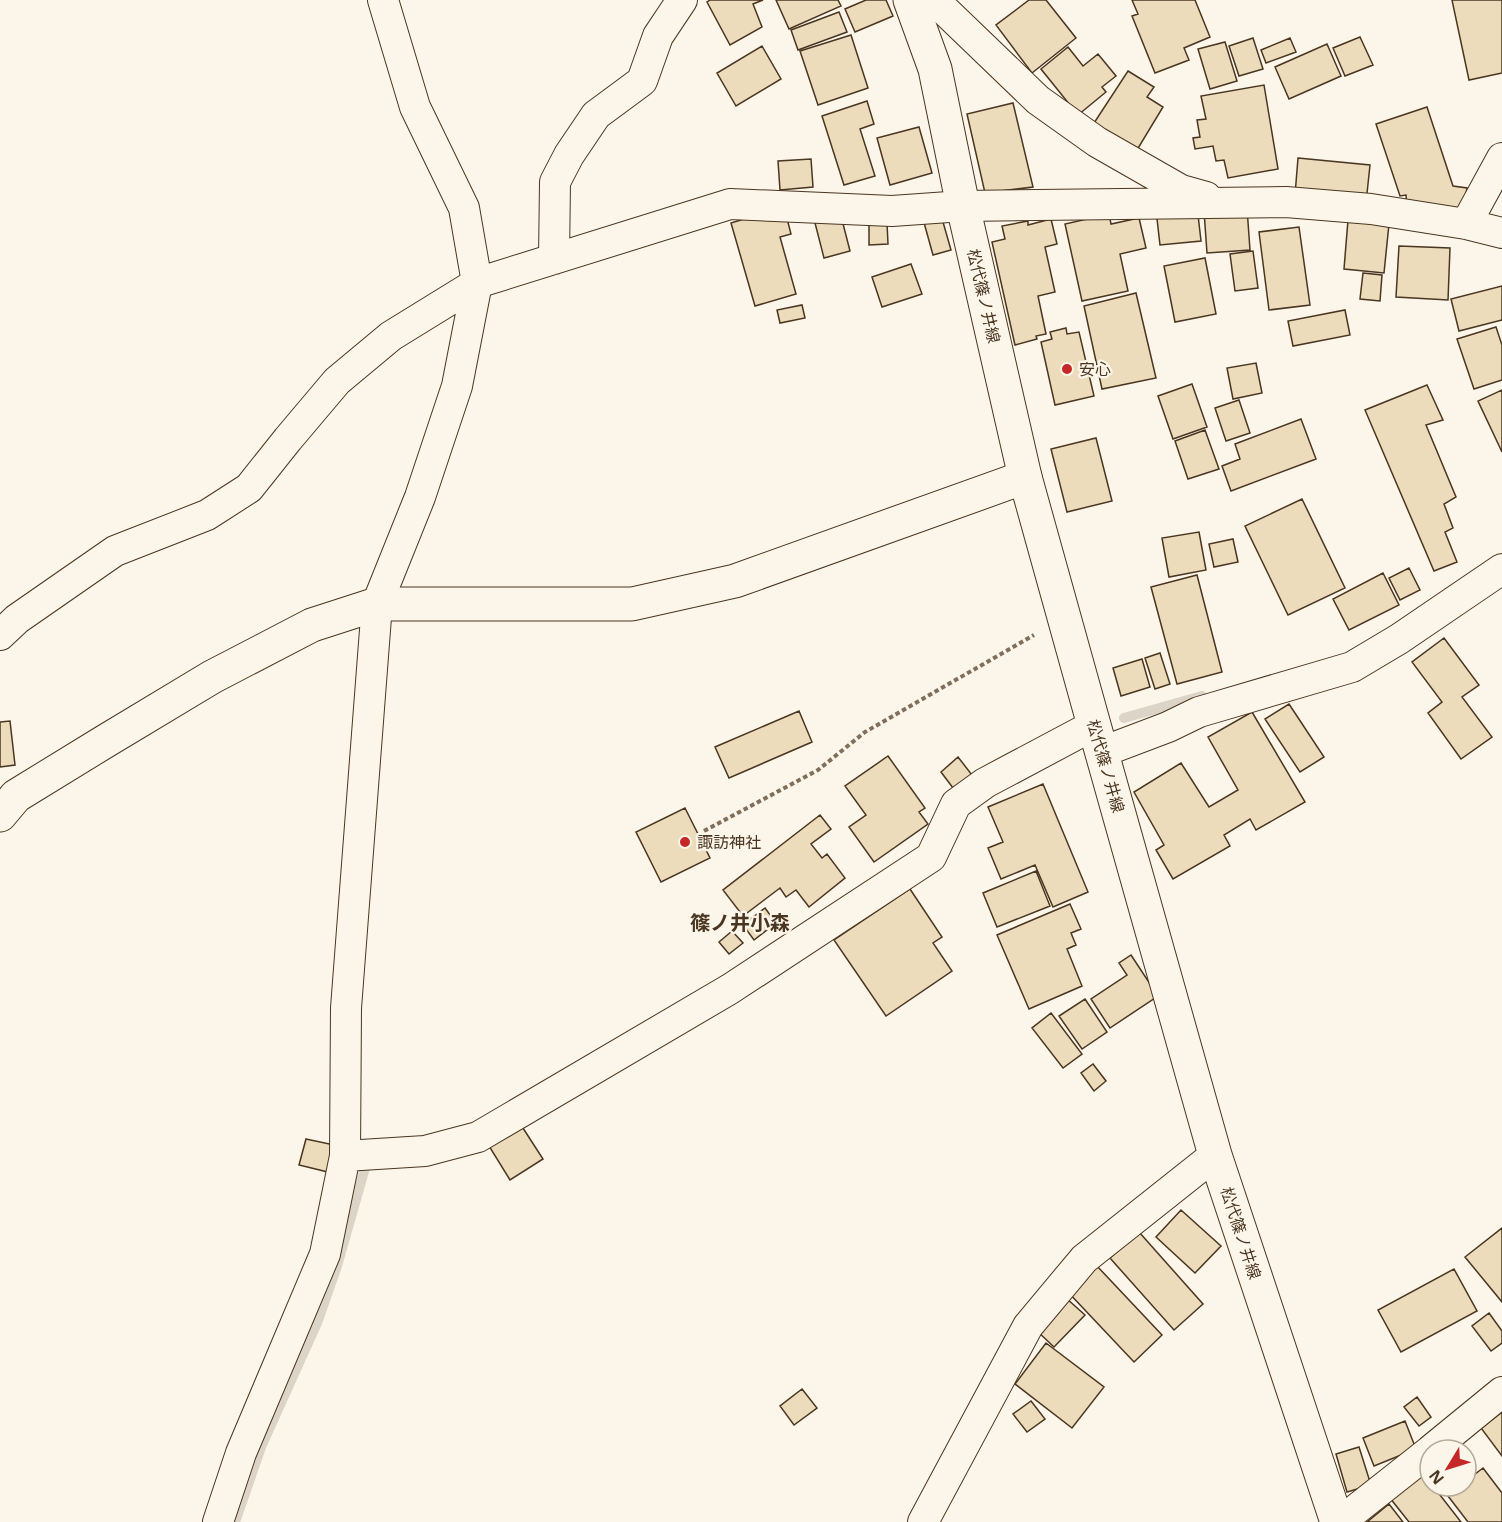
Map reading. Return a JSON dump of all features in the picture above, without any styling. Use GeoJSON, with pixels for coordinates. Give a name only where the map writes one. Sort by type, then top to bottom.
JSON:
{"type":"FeatureCollection","features":[{"type":"Feature","properties":{"kind":"main road","name":"松代篠ノ井線"},"geometry":{"type":"LineString","coordinates":[[910,0],[934,69],[1025,477],[1215,1155],[1339,1522]]}},
{"type":"Feature","properties":{"kind":"main road"},"geometry":{"type":"LineString","coordinates":[[0,815],[16,796],[212,677],[312,626],[377,604],[632,604],[735,581],[1025,477]]}},
{"type":"Feature","properties":{"kind":"street"},"geometry":{"type":"LineString","coordinates":[[218,1522],[241,1453],[325,1254],[345,1156],[346,1008],[377,604],[420,497],[457,386],[477,283],[464,208],[415,107],[383,0]]}},
{"type":"Feature","properties":{"kind":"street"},"geometry":{"type":"LineString","coordinates":[[554,259],[555,182],[569,154],[596,115],[642,81],[658,36],[682,0]]}},
{"type":"Feature","properties":{"kind":"street"},"geometry":{"type":"LineString","coordinates":[[934,0],[1038,100],[1097,141],[1181,190],[1225,203]]}},
{"type":"Feature","properties":{"kind":"street"},"geometry":{"type":"LineString","coordinates":[[1466,224],[1502,158]]}},
{"type":"Feature","properties":{"kind":"street"},"geometry":{"type":"LineString","coordinates":[[0,636],[17,619],[115,551],[207,515],[249,489],[288,438],[337,381],[391,336],[477,283],[730,204],[892,211],[963,206],[1286,201],[1371,209],[1466,224],[1502,233]]}},
{"type":"Feature","properties":{"kind":"street"},"geometry":{"type":"LineString","coordinates":[[345,1156],[425,1151],[478,1137],[730,989],[931,858],[956,804],[985,783],[1098,739],[1168,727],[1199,712],[1352,667],[1399,639],[1502,568]]}},
{"type":"Feature","properties":{"kind":"street"},"geometry":{"type":"LineString","coordinates":[[923,1522],[1028,1326],[1084,1259],[1215,1155]]}},
{"type":"Feature","properties":{"kind":"street"},"geometry":{"type":"LineString","coordinates":[[1445,1438],[1502,1392]]}},
{"type":"Feature","properties":{"kind":"street"},"geometry":{"type":"LineString","coordinates":[[1339,1522],[1418,1459]]}},
{"type":"Feature","properties":{"kind":"path"},"geometry":{"type":"LineString","coordinates":[[704,831],[818,770],[865,732],[1047,628],[1065,622]]}},
{"type":"Feature","properties":{"kind":"building"},"geometry":{"type":"Polygon","coordinates":[[[710,0],[763,0],[753,4],[762,27],[730,45],[707,2],[710,0]]]}},
{"type":"Feature","properties":{"kind":"building"},"geometry":{"type":"Polygon","coordinates":[[[776,0],[838,0],[841,6],[789,29],[776,0]]]}},
{"type":"Feature","properties":{"kind":"building"},"geometry":{"type":"Polygon","coordinates":[[[866,0],[886,0],[893,16],[855,32],[845,9],[866,0]]]}},
{"type":"Feature","properties":{"kind":"building"},"geometry":{"type":"Polygon","coordinates":[[[1029,0],[1046,0],[1076,38],[1032,73],[996,25],[1029,0]]]}},
{"type":"Feature","properties":{"kind":"building"},"geometry":{"type":"Polygon","coordinates":[[[1132,0],[1195,0],[1210,37],[1184,48],[1189,60],[1155,73],[1132,16],[1138,14],[1132,0]]]}},
{"type":"Feature","properties":{"kind":"building"},"geometry":{"type":"Polygon","coordinates":[[[1452,0],[1502,0],[1502,73],[1469,80],[1452,0]]]}},
{"type":"Feature","properties":{"kind":"building"},"geometry":{"type":"Polygon","coordinates":[[[839,12],[847,32],[798,50],[791,30],[839,12]]]}},
{"type":"Feature","properties":{"kind":"building"},"geometry":{"type":"Polygon","coordinates":[[[851,35],[868,88],[818,105],[800,51],[851,35]]]}},
{"type":"Feature","properties":{"kind":"building"},"geometry":{"type":"Polygon","coordinates":[[[1360,37],[1373,65],[1345,76],[1333,48],[1360,37]]]}},
{"type":"Feature","properties":{"kind":"building"},"geometry":{"type":"Polygon","coordinates":[[[1253,38],[1263,69],[1239,76],[1229,46],[1253,38]]]}},
{"type":"Feature","properties":{"kind":"building"},"geometry":{"type":"Polygon","coordinates":[[[1290,38],[1296,52],[1266,63],[1261,50],[1290,38]]]}},
{"type":"Feature","properties":{"kind":"building"},"geometry":{"type":"Polygon","coordinates":[[[1225,42],[1237,81],[1210,89],[1198,49],[1225,42]]]}},
{"type":"Feature","properties":{"kind":"building"},"geometry":{"type":"Polygon","coordinates":[[[1327,44],[1341,76],[1289,99],[1275,67],[1327,44]]]}},
{"type":"Feature","properties":{"kind":"building"},"geometry":{"type":"Polygon","coordinates":[[[762,46],[781,79],[736,106],[717,73],[762,46]]]}},
{"type":"Feature","properties":{"kind":"building"},"geometry":{"type":"Polygon","coordinates":[[[1068,47],[1083,66],[1098,54],[1116,76],[1102,87],[1106,92],[1078,115],[1041,69],[1068,47]]]}},
{"type":"Feature","properties":{"kind":"building"},"geometry":{"type":"Polygon","coordinates":[[[1128,71],[1154,87],[1147,97],[1163,107],[1137,150],[1094,123],[1128,71]]]}},
{"type":"Feature","properties":{"kind":"building"},"geometry":{"type":"Polygon","coordinates":[[[1264,85],[1278,169],[1228,178],[1224,160],[1216,161],[1213,146],[1195,149],[1193,138],[1200,137],[1197,120],[1206,119],[1201,96],[1264,85]]]}},
{"type":"Feature","properties":{"kind":"building"},"geometry":{"type":"Polygon","coordinates":[[[867,101],[874,124],[860,129],[875,176],[844,185],[822,116],[867,101]]]}},
{"type":"Feature","properties":{"kind":"building"},"geometry":{"type":"Polygon","coordinates":[[[1013,103],[1033,187],[985,193],[967,114],[1013,103]]]}},
{"type":"Feature","properties":{"kind":"building"},"geometry":{"type":"Polygon","coordinates":[[[1427,107],[1453,186],[1467,188],[1463,216],[1407,207],[1406,195],[1400,196],[1376,124],[1427,107]]]}},
{"type":"Feature","properties":{"kind":"building"},"geometry":{"type":"Polygon","coordinates":[[[919,127],[932,173],[890,185],[877,138],[919,127]]]}},
{"type":"Feature","properties":{"kind":"building"},"geometry":{"type":"Polygon","coordinates":[[[1298,158],[1370,165],[1366,203],[1295,195],[1298,158]]]}},
{"type":"Feature","properties":{"kind":"building"},"geometry":{"type":"Polygon","coordinates":[[[811,159],[813,187],[780,190],[778,161],[811,159]]]}},
{"type":"Feature","properties":{"kind":"building"},"geometry":{"type":"Polygon","coordinates":[[[1197,206],[1201,241],[1160,245],[1156,210],[1197,206]]]}},
{"type":"Feature","properties":{"kind":"building"},"geometry":{"type":"Polygon","coordinates":[[[784,207],[791,234],[780,237],[796,294],[755,306],[731,223],[784,207]]]}},
{"type":"Feature","properties":{"kind":"building"},"geometry":{"type":"Polygon","coordinates":[[[1247,208],[1250,250],[1207,253],[1204,211],[1247,208]]]}},
{"type":"Feature","properties":{"kind":"building"},"geometry":{"type":"Polygon","coordinates":[[[840,212],[850,251],[824,258],[814,219],[840,212]]]}},
{"type":"Feature","properties":{"kind":"building"},"geometry":{"type":"Polygon","coordinates":[[[1109,214],[1111,224],[1139,218],[1146,248],[1120,254],[1128,291],[1082,301],[1065,224],[1109,214]]]}},
{"type":"Feature","properties":{"kind":"building"},"geometry":{"type":"Polygon","coordinates":[[[941,215],[951,250],[933,255],[923,219],[941,215]]]}},
{"type":"Feature","properties":{"kind":"building"},"geometry":{"type":"Polygon","coordinates":[[[1051,219],[1057,244],[1045,247],[1055,292],[1038,296],[1046,334],[1015,345],[992,242],[1005,239],[1002,226],[1028,221],[1028,225],[1051,219]]]}},
{"type":"Feature","properties":{"kind":"building"},"geometry":{"type":"Polygon","coordinates":[[[1348,220],[1389,224],[1384,273],[1344,269],[1348,220]]]}},
{"type":"Feature","properties":{"kind":"building"},"geometry":{"type":"Polygon","coordinates":[[[887,223],[888,244],[869,245],[869,224],[887,223]]]}},
{"type":"Feature","properties":{"kind":"building"},"geometry":{"type":"Polygon","coordinates":[[[1299,227],[1310,305],[1269,310],[1259,232],[1299,227]]]}},
{"type":"Feature","properties":{"kind":"building"},"geometry":{"type":"Polygon","coordinates":[[[1399,246],[1450,248],[1448,300],[1396,297],[1399,246]]]}},
{"type":"Feature","properties":{"kind":"building"},"geometry":{"type":"Polygon","coordinates":[[[1253,251],[1258,288],[1235,291],[1230,254],[1253,251]]]}},
{"type":"Feature","properties":{"kind":"building"},"geometry":{"type":"Polygon","coordinates":[[[1205,258],[1216,314],[1175,322],[1164,266],[1205,258]]]}},
{"type":"Feature","properties":{"kind":"building"},"geometry":{"type":"Polygon","coordinates":[[[911,264],[922,294],[882,307],[872,277],[911,264]]]}},
{"type":"Feature","properties":{"kind":"building"},"geometry":{"type":"Polygon","coordinates":[[[1363,273],[1382,275],[1380,301],[1360,299],[1363,273]]]}},
{"type":"Feature","properties":{"kind":"building"},"geometry":{"type":"Polygon","coordinates":[[[1502,286],[1502,320],[1459,331],[1451,299],[1502,286]]]}},
{"type":"Feature","properties":{"kind":"building"},"geometry":{"type":"Polygon","coordinates":[[[1136,293],[1156,378],[1102,389],[1084,306],[1136,293]]]}},
{"type":"Feature","properties":{"kind":"building"},"geometry":{"type":"Polygon","coordinates":[[[802,305],[805,318],[780,323],[777,310],[802,305]]]}},
{"type":"Feature","properties":{"kind":"building"},"geometry":{"type":"Polygon","coordinates":[[[1345,310],[1350,335],[1293,346],[1288,321],[1345,310]]]}},
{"type":"Feature","properties":{"kind":"building"},"geometry":{"type":"Polygon","coordinates":[[[1496,327],[1502,345],[1502,380],[1474,389],[1457,339],[1496,327]]]}},
{"type":"Feature","properties":{"kind":"building","name":"安心"},"geometry":{"type":"Polygon","coordinates":[[[1066,328],[1067,334],[1079,332],[1094,396],[1055,405],[1041,342],[1052,339],[1050,332],[1066,328]]]}},
{"type":"Feature","properties":{"kind":"building"},"geometry":{"type":"Polygon","coordinates":[[[1256,363],[1262,393],[1233,399],[1227,368],[1256,363]]]}},
{"type":"Feature","properties":{"kind":"building"},"geometry":{"type":"Polygon","coordinates":[[[1192,384],[1207,427],[1173,439],[1158,396],[1192,384]]]}},
{"type":"Feature","properties":{"kind":"building"},"geometry":{"type":"Polygon","coordinates":[[[1427,385],[1443,420],[1426,425],[1456,497],[1444,504],[1453,528],[1445,532],[1457,562],[1434,571],[1365,410],[1427,385]]]}},
{"type":"Feature","properties":{"kind":"building"},"geometry":{"type":"Polygon","coordinates":[[[1502,390],[1502,452],[1478,401],[1502,390]]]}},
{"type":"Feature","properties":{"kind":"building"},"geometry":{"type":"Polygon","coordinates":[[[1239,400],[1250,433],[1226,441],[1215,408],[1239,400]]]}},
{"type":"Feature","properties":{"kind":"building"},"geometry":{"type":"Polygon","coordinates":[[[1301,419],[1316,459],[1231,491],[1222,466],[1240,459],[1235,444],[1301,419]]]}},
{"type":"Feature","properties":{"kind":"building"},"geometry":{"type":"Polygon","coordinates":[[[1205,430],[1219,469],[1188,479],[1175,441],[1205,430]]]}},
{"type":"Feature","properties":{"kind":"building"},"geometry":{"type":"Polygon","coordinates":[[[1096,438],[1112,501],[1067,512],[1051,449],[1096,438]]]}},
{"type":"Feature","properties":{"kind":"building"},"geometry":{"type":"Polygon","coordinates":[[[1302,499],[1345,588],[1288,615],[1245,526],[1302,499]]]}},
{"type":"Feature","properties":{"kind":"building"},"geometry":{"type":"Polygon","coordinates":[[[1199,532],[1206,570],[1169,577],[1162,538],[1199,532]]]}},
{"type":"Feature","properties":{"kind":"building"},"geometry":{"type":"Polygon","coordinates":[[[1233,539],[1238,562],[1214,567],[1209,544],[1233,539]]]}},
{"type":"Feature","properties":{"kind":"building"},"geometry":{"type":"Polygon","coordinates":[[[1409,568],[1420,590],[1400,600],[1389,578],[1409,568]]]}},
{"type":"Feature","properties":{"kind":"building"},"geometry":{"type":"Polygon","coordinates":[[[1383,573],[1399,605],[1349,630],[1333,599],[1383,573]]]}},
{"type":"Feature","properties":{"kind":"building"},"geometry":{"type":"Polygon","coordinates":[[[1197,575],[1222,672],[1177,684],[1151,587],[1197,575]]]}},
{"type":"Feature","properties":{"kind":"building"},"geometry":{"type":"Polygon","coordinates":[[[1444,638],[1479,685],[1462,697],[1492,737],[1461,759],[1428,713],[1442,702],[1412,662],[1444,638]]]}},
{"type":"Feature","properties":{"kind":"building"},"geometry":{"type":"Polygon","coordinates":[[[1160,653],[1170,684],[1155,689],[1145,658],[1160,653]]]}},
{"type":"Feature","properties":{"kind":"building"},"geometry":{"type":"Polygon","coordinates":[[[1142,659],[1150,687],[1121,696],[1113,668],[1142,659]]]}},
{"type":"Feature","properties":{"kind":"building"},"geometry":{"type":"Polygon","coordinates":[[[1289,704],[1324,757],[1300,772],[1265,719],[1289,704]]]}},
{"type":"Feature","properties":{"kind":"building"},"geometry":{"type":"Polygon","coordinates":[[[799,711],[812,742],[729,778],[715,747],[799,711]]]}},
{"type":"Feature","properties":{"kind":"building"},"geometry":{"type":"Polygon","coordinates":[[[1252,712],[1305,802],[1256,830],[1250,819],[1224,835],[1230,846],[1173,879],[1156,850],[1164,845],[1134,792],[1181,763],[1209,807],[1238,790],[1208,737],[1252,712]]]}},
{"type":"Feature","properties":{"kind":"building"},"geometry":{"type":"Polygon","coordinates":[[[10,721],[15,765],[0,767],[0,722],[10,721]]]}},
{"type":"Feature","properties":{"kind":"building"},"geometry":{"type":"Polygon","coordinates":[[[888,756],[925,808],[919,812],[928,824],[874,862],[849,827],[866,815],[845,786],[888,756]]]}},
{"type":"Feature","properties":{"kind":"building"},"geometry":{"type":"Polygon","coordinates":[[[958,757],[972,775],[953,788],[941,772],[958,757]]]}},
{"type":"Feature","properties":{"kind":"building"},"geometry":{"type":"Polygon","coordinates":[[[1043,784],[1088,892],[1053,907],[1035,865],[1001,879],[988,848],[1003,842],[988,807],[1043,784]]]}},
{"type":"Feature","properties":{"kind":"building"},"geometry":{"type":"Polygon","coordinates":[[[685,808],[710,858],[661,882],[636,832],[685,808]]]}},
{"type":"Feature","properties":{"kind":"building"},"geometry":{"type":"Polygon","coordinates":[[[820,815],[831,829],[811,844],[822,858],[827,854],[845,878],[809,907],[796,890],[786,897],[780,888],[743,916],[723,890],[820,815]]]}},
{"type":"Feature","properties":{"kind":"building"},"geometry":{"type":"Polygon","coordinates":[[[1036,871],[1050,906],[997,927],[983,893],[1036,871]]]}},
{"type":"Feature","properties":{"kind":"building"},"geometry":{"type":"Polygon","coordinates":[[[910,889],[942,937],[933,943],[952,971],[886,1016],[834,940],[910,889]]]}},
{"type":"Feature","properties":{"kind":"building"},"geometry":{"type":"Polygon","coordinates":[[[1070,904],[1081,929],[1071,933],[1076,945],[1067,949],[1082,986],[1029,1009],[997,935],[1070,904]]]}},
{"type":"Feature","properties":{"kind":"building"},"geometry":{"type":"Polygon","coordinates":[[[765,908],[776,923],[754,940],[743,925],[765,908]]]}},
{"type":"Feature","properties":{"kind":"building"},"geometry":{"type":"Polygon","coordinates":[[[732,931],[743,943],[729,954],[719,942],[732,931]]]}},
{"type":"Feature","properties":{"kind":"building"},"geometry":{"type":"Polygon","coordinates":[[[1131,955],[1158,996],[1110,1028],[1091,999],[1127,975],[1119,963],[1131,955]]]}},
{"type":"Feature","properties":{"kind":"building"},"geometry":{"type":"Polygon","coordinates":[[[1085,999],[1107,1032],[1082,1049],[1059,1016],[1085,999]]]}},
{"type":"Feature","properties":{"kind":"building"},"geometry":{"type":"Polygon","coordinates":[[[1051,1013],[1082,1054],[1063,1068],[1032,1028],[1051,1013]]]}},
{"type":"Feature","properties":{"kind":"building"},"geometry":{"type":"Polygon","coordinates":[[[1093,1064],[1106,1081],[1094,1091],[1081,1073],[1093,1064]]]}},
{"type":"Feature","properties":{"kind":"building"},"geometry":{"type":"Polygon","coordinates":[[[521,1125],[543,1159],[510,1180],[489,1146],[521,1125]]]}},
{"type":"Feature","properties":{"kind":"building"},"geometry":{"type":"Polygon","coordinates":[[[306,1139],[339,1146],[332,1173],[299,1165],[306,1139]]]}},
{"type":"Feature","properties":{"kind":"building"},"geometry":{"type":"Polygon","coordinates":[[[1181,1210],[1221,1246],[1195,1273],[1156,1237],[1181,1210]]]}},
{"type":"Feature","properties":{"kind":"building"},"geometry":{"type":"Polygon","coordinates":[[[1502,1228],[1502,1302],[1465,1257],[1502,1228]]]}},
{"type":"Feature","properties":{"kind":"building"},"geometry":{"type":"Polygon","coordinates":[[[1139,1232],[1203,1304],[1174,1330],[1110,1258],[1139,1232]]]}},
{"type":"Feature","properties":{"kind":"building"},"geometry":{"type":"Polygon","coordinates":[[[1096,1265],[1162,1335],[1134,1362],[1067,1291],[1096,1265]]]}},
{"type":"Feature","properties":{"kind":"building"},"geometry":{"type":"Polygon","coordinates":[[[1454,1269],[1477,1311],[1401,1352],[1378,1310],[1454,1269]]]}},
{"type":"Feature","properties":{"kind":"building"},"geometry":{"type":"Polygon","coordinates":[[[1066,1298],[1085,1315],[1054,1347],[1036,1330],[1066,1298]]]}},
{"type":"Feature","properties":{"kind":"building"},"geometry":{"type":"Polygon","coordinates":[[[1489,1313],[1502,1331],[1502,1343],[1491,1351],[1472,1326],[1489,1313]]]}},
{"type":"Feature","properties":{"kind":"building"},"geometry":{"type":"Polygon","coordinates":[[[1046,1343],[1104,1387],[1072,1428],[1015,1384],[1046,1343]]]}},
{"type":"Feature","properties":{"kind":"building"},"geometry":{"type":"Polygon","coordinates":[[[802,1389],[817,1408],[794,1425],[780,1406],[802,1389]]]}},
{"type":"Feature","properties":{"kind":"building"},"geometry":{"type":"Polygon","coordinates":[[[1417,1397],[1431,1417],[1419,1426],[1404,1407],[1417,1397]]]}},
{"type":"Feature","properties":{"kind":"building"},"geometry":{"type":"Polygon","coordinates":[[[1031,1401],[1045,1419],[1027,1432],[1013,1414],[1031,1401]]]}},
{"type":"Feature","properties":{"kind":"building"},"geometry":{"type":"Polygon","coordinates":[[[1502,1412],[1502,1456],[1481,1428],[1502,1412]]]}},
{"type":"Feature","properties":{"kind":"building"},"geometry":{"type":"Polygon","coordinates":[[[1405,1421],[1416,1449],[1374,1466],[1363,1438],[1405,1421]]]}},
{"type":"Feature","properties":{"kind":"building"},"geometry":{"type":"Polygon","coordinates":[[[1359,1447],[1371,1485],[1347,1492],[1336,1454],[1359,1447]]]}},
{"type":"Feature","properties":{"kind":"building"},"geometry":{"type":"Polygon","coordinates":[[[1483,1468],[1502,1493],[1502,1522],[1468,1522],[1450,1498],[1478,1498],[1478,1472],[1483,1468]]]}},
{"type":"Feature","properties":{"kind":"building"},"geometry":{"type":"Polygon","coordinates":[[[1418,1476],[1418,1498],[1442,1498],[1461,1522],[1409,1522],[1390,1498],[1418,1476]]]}},
{"type":"Feature","properties":{"kind":"building"},"geometry":{"type":"Polygon","coordinates":[[[1389,1504],[1403,1522],[1367,1522],[1389,1504]]]}},
{"type":"Feature","properties":{"kind":"waterway"},"geometry":{"type":"LineString","coordinates":[[1124,718],[1202,696]]}},
{"type":"Feature","properties":{"kind":"waterway"},"geometry":{"type":"LineString","coordinates":[[235,1522],[261,1447],[317,1323],[337,1266],[365,1168]]}},
{"type":"Feature","properties":{"kind":"place","name":"安心"},"geometry":{"type":"Point","coordinates":[1067,369]}},
{"type":"Feature","properties":{"kind":"place","name":"諏訪神社"},"geometry":{"type":"Point","coordinates":[685,842]}},
{"type":"Feature","properties":{"kind":"district","name":"篠ノ井小森"},"geometry":{"type":"Point","coordinates":[740,923]}}]}
